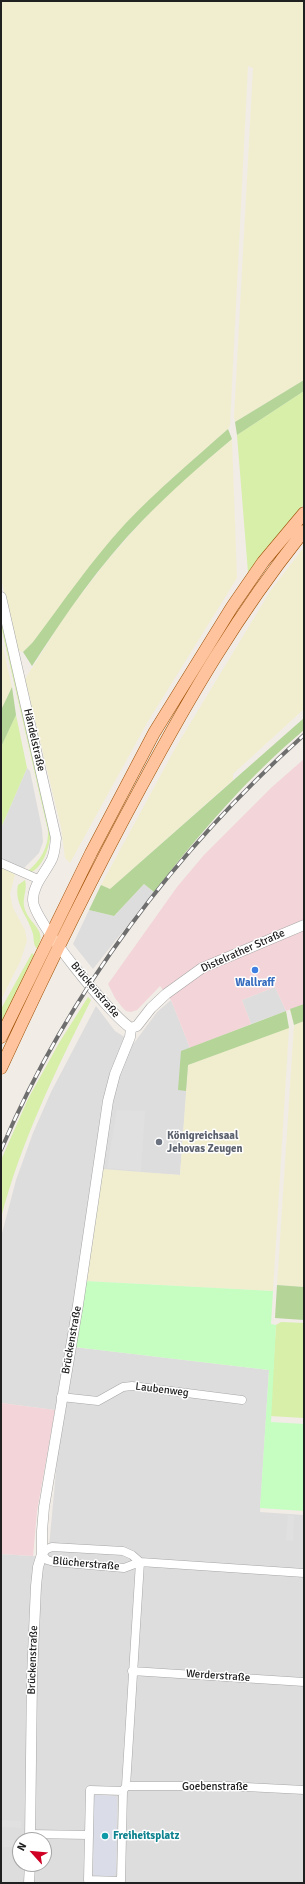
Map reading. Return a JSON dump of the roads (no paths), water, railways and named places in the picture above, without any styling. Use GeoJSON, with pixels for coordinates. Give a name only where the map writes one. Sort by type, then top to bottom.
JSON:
{"type":"FeatureCollection","features":[{"type":"Feature","properties":{"kind":"main road"},"geometry":{"type":"LineString","coordinates":[[1,1037],[51,934],[154,733],[232,607],[263,562],[304,513]]}},
{"type":"Feature","properties":{"kind":"main road"},"geometry":{"type":"LineString","coordinates":[[1,1068],[59,945],[123,819],[200,680],[241,614],[304,530]]}},
{"type":"Feature","properties":{"kind":"street","name":"Händelstraße"},"geometry":{"type":"LineString","coordinates":[[1,597],[56,838],[53,857],[40,880]]}},
{"type":"Feature","properties":{"kind":"street"},"geometry":{"type":"LineString","coordinates":[[1,864],[40,880]]}},
{"type":"Feature","properties":{"kind":"street","name":"Brückenstraße"},"geometry":{"type":"LineString","coordinates":[[30,1832],[32,1677],[36,1586],[38,1567],[42,1554],[44,1507],[61,1397],[78,1305],[108,1100],[115,1074],[130,1037],[132,1028],[124,1024],[80,974],[37,914],[33,901],[34,892],[40,880]]}},
{"type":"Feature","properties":{"kind":"street","name":"Distelrather Straße"},"geometry":{"type":"LineString","coordinates":[[132,1028],[137,1026],[151,1008],[166,994],[202,968],[304,925]]}},
{"type":"Feature","properties":{"kind":"street","name":"Laubenweg"},"geometry":{"type":"LineString","coordinates":[[61,1397],[98,1401],[123,1387],[132,1386],[242,1400]]}},
{"type":"Feature","properties":{"kind":"street","name":"Blücherstraße"},"geometry":{"type":"LineString","coordinates":[[140,1562],[132,1555],[123,1551],[52,1547],[47,1549],[42,1554],[47,1560],[62,1563],[124,1568],[140,1562],[304,1574]]}},
{"type":"Feature","properties":{"kind":"street"},"geometry":{"type":"LineString","coordinates":[[124,1788],[90,1790],[88,1880],[122,1882],[124,1788],[140,1562]]}},
{"type":"Feature","properties":{"kind":"street","name":"Werderstraße"},"geometry":{"type":"LineString","coordinates":[[132,1671],[304,1682]]}},
{"type":"Feature","properties":{"kind":"street","name":"Goebenstraße"},"geometry":{"type":"LineString","coordinates":[[124,1788],[226,1786],[304,1790]]}},
{"type":"Feature","properties":{"kind":"street"},"geometry":{"type":"LineString","coordinates":[[52,1836],[89,1835]]}},
{"type":"Feature","properties":{"kind":"street"},"geometry":{"type":"LineString","coordinates":[[29,1883],[30,1872]]}},
{"type":"Feature","properties":{"kind":"railway"},"geometry":{"type":"LineString","coordinates":[[1,1150],[28,1091],[59,1034],[93,979],[130,926],[170,875],[212,826],[257,779],[304,735]]}},
{"type":"Feature","properties":{"kind":"place","name":"Wallraff"},"geometry":{"type":"Point","coordinates":[255,970]}},
{"type":"Feature","properties":{"kind":"place","name":"Königreichsaal Jehovas Zeugen"},"geometry":{"type":"Point","coordinates":[159,1142]}},
{"type":"Feature","properties":{"kind":"place","name":"Freiheitsplatz"},"geometry":{"type":"Point","coordinates":[105,1836]}}]}
